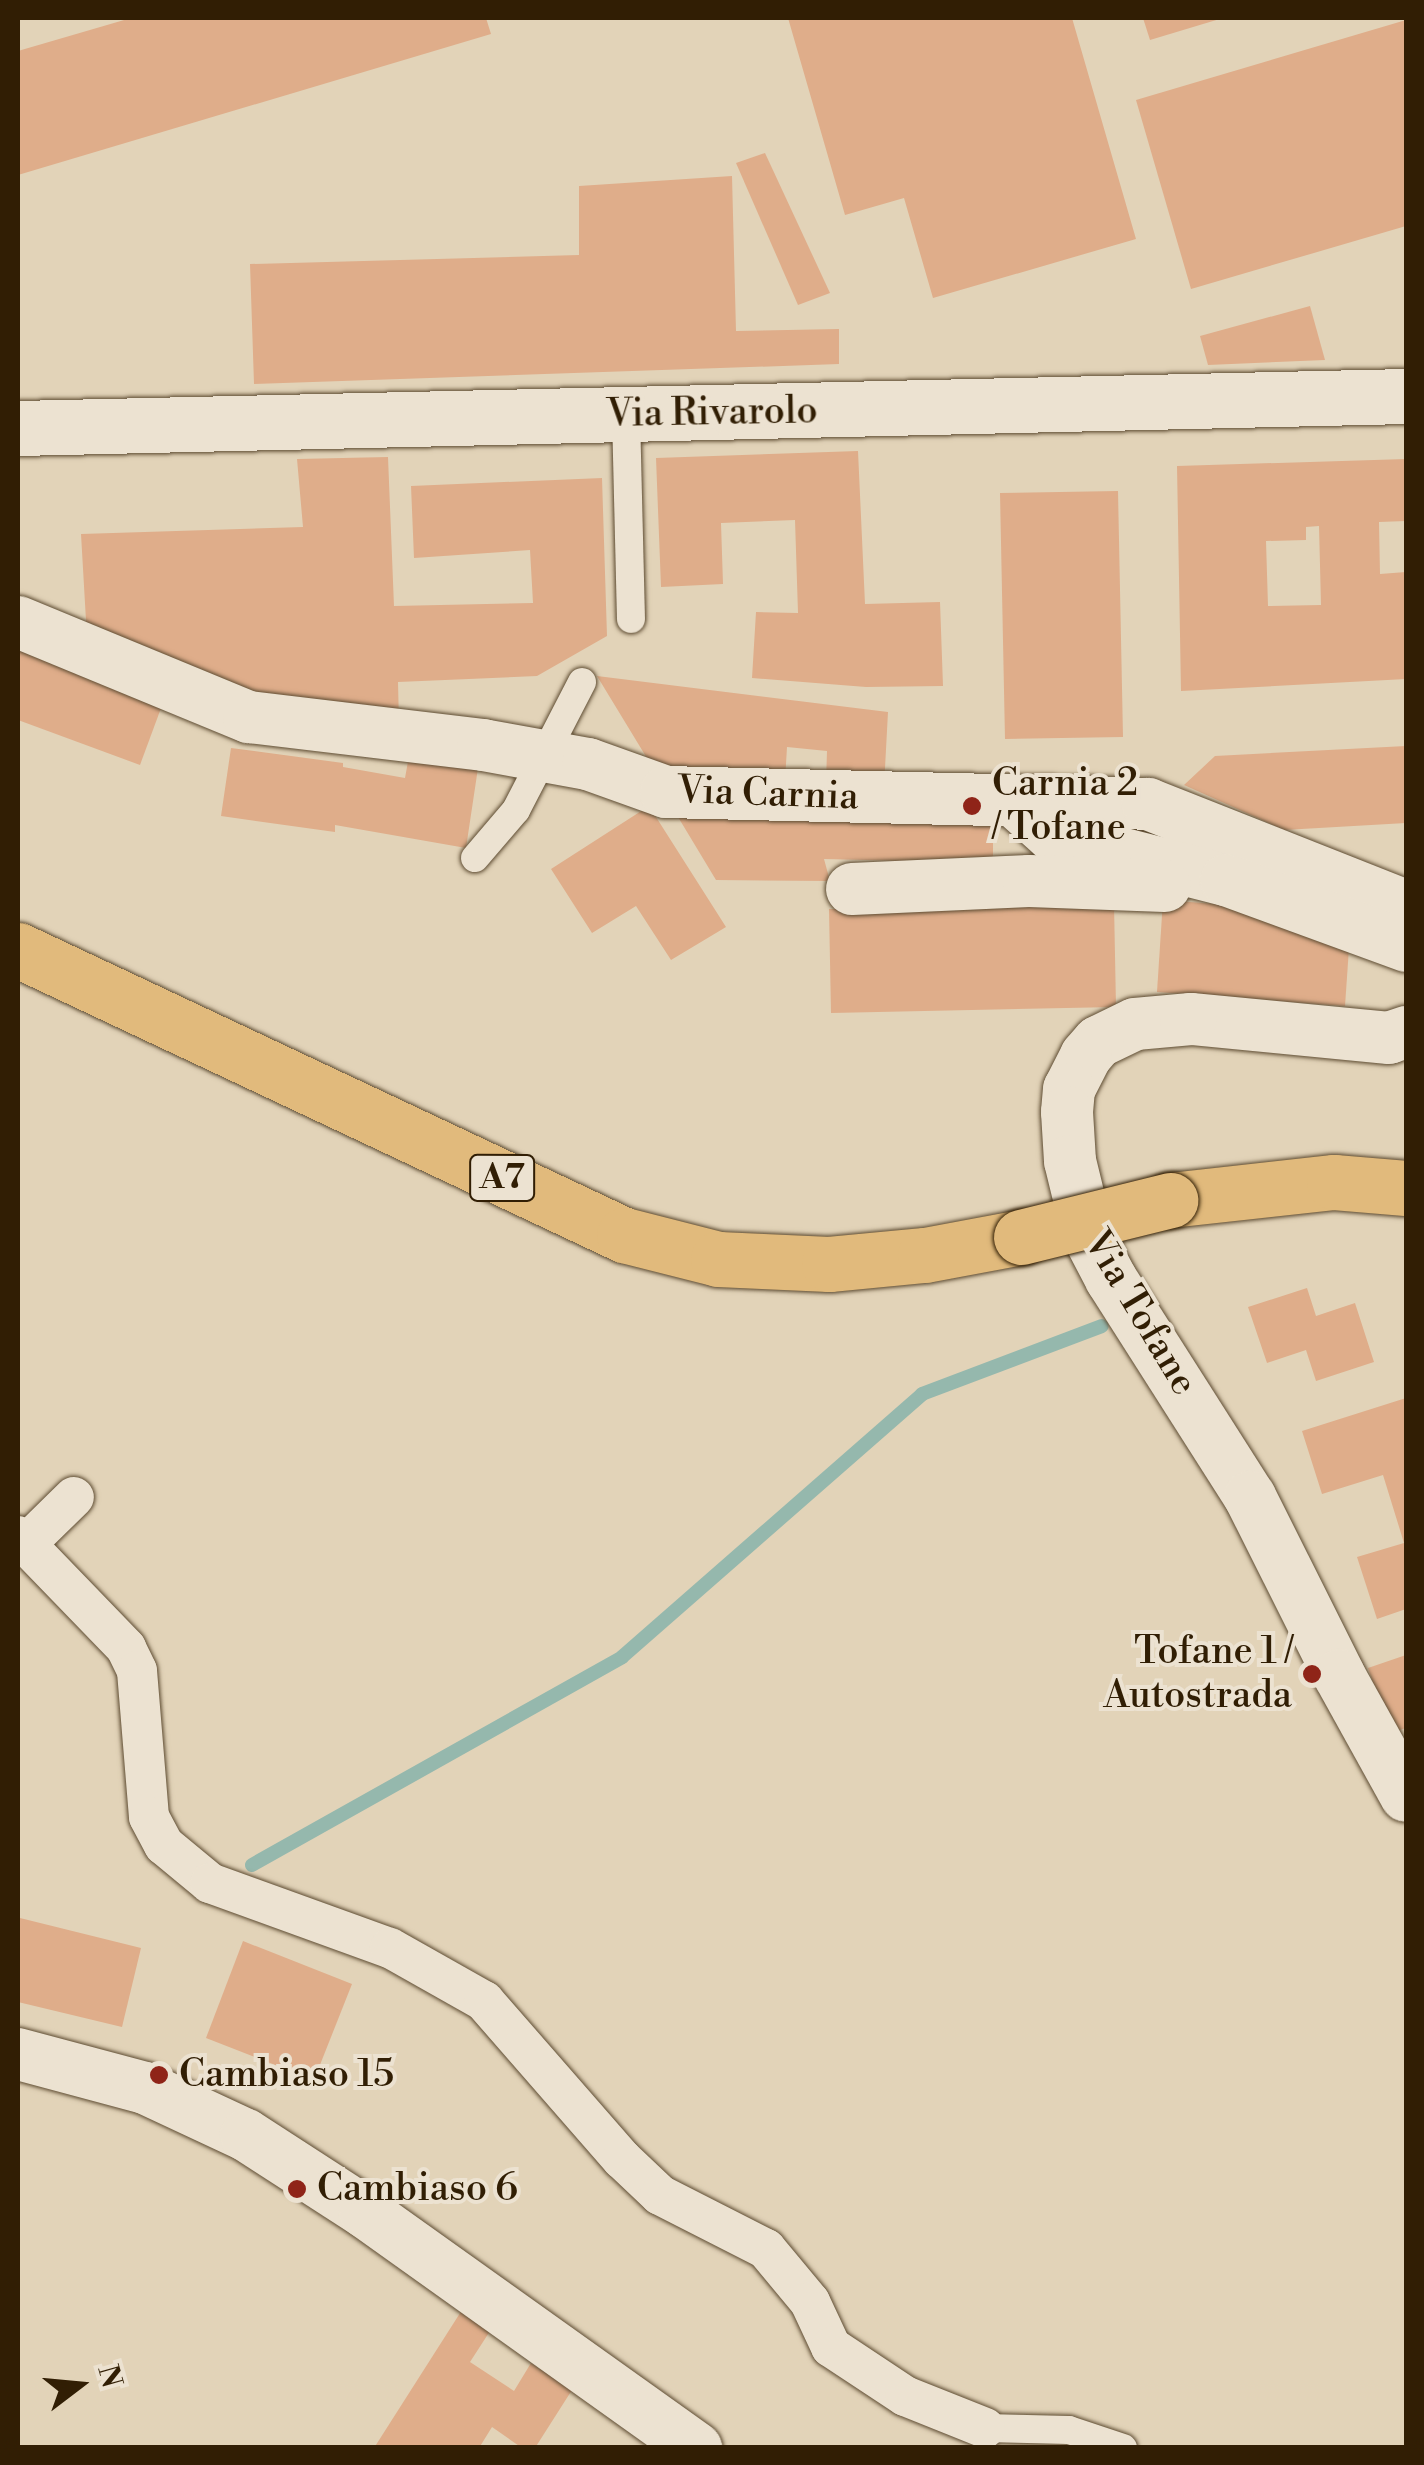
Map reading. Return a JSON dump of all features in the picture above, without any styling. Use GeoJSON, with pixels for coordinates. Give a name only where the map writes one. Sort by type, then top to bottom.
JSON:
{"type":"FeatureCollection","features":[{"type":"Feature","properties":{"kind":"highway","name":"A7"},"geometry":{"type":"LineString","coordinates":[[18,950],[624,1235],[718,1259],[829,1264],[925,1255],[1020,1237],[1170,1200],[1334,1182],[1406,1188]]}},
{"type":"Feature","properties":{"kind":"main road","name":"Via Rivarolo"},"geometry":{"type":"LineString","coordinates":[[18,428],[1406,396]]}},
{"type":"Feature","properties":{"kind":"street","name":"Via Carnia"},"geometry":{"type":"LineString","coordinates":[[18,622],[249,717],[588,764],[666,792],[1148,804],[1406,906]]}},
{"type":"Feature","properties":{"kind":"street"},"geometry":{"type":"LineString","coordinates":[[1014,801],[1053,836],[1226,880],[1406,946]]}},
{"type":"Feature","properties":{"kind":"street"},"geometry":{"type":"LineString","coordinates":[[852,888],[1030,881],[1148,888],[1226,880]]}},
{"type":"Feature","properties":{"kind":"street","name":"Via Tofane"},"geometry":{"type":"LineString","coordinates":[[1406,1032],[1390,1038],[1191,1019],[1135,1024],[1098,1042],[1086,1056],[1070,1090],[1067,1112],[1070,1161],[1088,1235],[1111,1278],[1250,1497],[1338,1675],[1406,1796]]}},
{"type":"Feature","properties":{"kind":"street"},"geometry":{"type":"LineString","coordinates":[[74,1498],[22,1540],[126,1648],[136,1671],[149,1817],[174,1856],[210,1883],[390,1948],[484,2001],[622,2159],[660,2194],[766,2248],[810,2302],[831,2347],[905,2396],[985,2428]]}},
{"type":"Feature","properties":{"kind":"street"},"geometry":{"type":"LineString","coordinates":[[18,2054],[145,2088],[246,2135],[366,2212],[696,2448]]}},
{"type":"Feature","properties":{"kind":"lane"},"geometry":{"type":"LineString","coordinates":[[626,415],[631,619]]}},
{"type":"Feature","properties":{"kind":"lane"},"geometry":{"type":"LineString","coordinates":[[476,858],[516,810],[582,682]]}},
{"type":"Feature","properties":{"kind":"lane"},"geometry":{"type":"LineString","coordinates":[[985,2428],[1069,2430],[1124,2448]]}},
{"type":"Feature","properties":{"kind":"building"},"geometry":{"type":"Polygon","coordinates":[[[131,18],[486,18],[491,34],[18,175],[18,51],[131,18]]]}},
{"type":"Feature","properties":{"kind":"building"},"geometry":{"type":"Polygon","coordinates":[[[788,18],[1072,18],[1136,239],[933,298],[904,198],[845,215],[788,18]]]}},
{"type":"Feature","properties":{"kind":"building"},"geometry":{"type":"Polygon","coordinates":[[[1143,18],[1223,18],[1150,40],[1143,18]]]}},
{"type":"Feature","properties":{"kind":"building"},"geometry":{"type":"Polygon","coordinates":[[[1406,20],[1406,226],[1191,289],[1136,100],[1406,20]]]}},
{"type":"Feature","properties":{"kind":"building"},"geometry":{"type":"Polygon","coordinates":[[[765,153],[830,293],[798,305],[736,163],[765,153]]]}},
{"type":"Feature","properties":{"kind":"building"},"geometry":{"type":"Polygon","coordinates":[[[732,176],[736,331],[839,329],[839,364],[254,384],[250,264],[579,255],[579,186],[732,176]]]}},
{"type":"Feature","properties":{"kind":"building"},"geometry":{"type":"Polygon","coordinates":[[[1310,306],[1325,360],[1208,365],[1200,336],[1310,306]]]}},
{"type":"Feature","properties":{"kind":"building"},"geometry":{"type":"Polygon","coordinates":[[[858,451],[865,604],[940,602],[943,686],[866,687],[752,678],[756,612],[798,613],[795,520],[721,523],[723,584],[661,587],[656,458],[858,451]]]}},
{"type":"Feature","properties":{"kind":"building"},"geometry":{"type":"Polygon","coordinates":[[[388,457],[394,606],[533,603],[530,550],[414,558],[411,486],[602,478],[607,636],[537,676],[398,682],[399,724],[232,697],[87,638],[81,534],[303,527],[297,459],[388,457]]]}},
{"type":"Feature","properties":{"kind":"building"},"geometry":{"type":"Polygon","coordinates":[[[1406,459],[1406,521],[1379,522],[1380,574],[1406,572],[1406,679],[1181,691],[1177,466],[1406,459]],[[1319,526],[1306,527],[1306,540],[1266,541],[1268,606],[1321,605],[1319,526]]]}},
{"type":"Feature","properties":{"kind":"building"},"geometry":{"type":"Polygon","coordinates":[[[1118,491],[1123,737],[1005,739],[1000,493],[1118,491]]]}},
{"type":"Feature","properties":{"kind":"building"},"geometry":{"type":"Polygon","coordinates":[[[18,644],[164,700],[140,765],[18,720],[18,644]]]}},
{"type":"Feature","properties":{"kind":"building"},"geometry":{"type":"Polygon","coordinates":[[[597,676],[888,712],[884,787],[826,783],[827,751],[787,747],[785,781],[656,773],[597,676]]]}},
{"type":"Feature","properties":{"kind":"building"},"geometry":{"type":"Polygon","coordinates":[[[1406,746],[1406,823],[1284,830],[1184,785],[1215,756],[1406,746]]]}},
{"type":"Feature","properties":{"kind":"building"},"geometry":{"type":"Polygon","coordinates":[[[231,748],[343,763],[343,767],[405,778],[409,756],[478,768],[466,848],[335,825],[335,832],[221,816],[231,748]]]}},
{"type":"Feature","properties":{"kind":"building"},"geometry":{"type":"Polygon","coordinates":[[[649,806],[726,927],[671,960],[636,906],[592,933],[551,869],[649,806]]]}},
{"type":"Feature","properties":{"kind":"building"},"geometry":{"type":"Polygon","coordinates":[[[672,807],[993,814],[993,863],[824,859],[830,881],[716,880],[672,807]]]}},
{"type":"Feature","properties":{"kind":"building"},"geometry":{"type":"Polygon","coordinates":[[[1163,900],[1269,908],[1349,948],[1345,1006],[1157,992],[1163,900]]]}},
{"type":"Feature","properties":{"kind":"building"},"geometry":{"type":"Polygon","coordinates":[[[1114,904],[1116,1007],[831,1013],[829,909],[1114,904]]]}},
{"type":"Feature","properties":{"kind":"building"},"geometry":{"type":"Polygon","coordinates":[[[1307,1288],[1316,1316],[1355,1303],[1374,1362],[1316,1381],[1306,1350],[1267,1363],[1248,1307],[1307,1288]]]}},
{"type":"Feature","properties":{"kind":"building"},"geometry":{"type":"Polygon","coordinates":[[[1406,1398],[1406,1609],[1377,1619],[1357,1557],[1404,1543],[1383,1475],[1322,1494],[1302,1431],[1406,1398]]]}},
{"type":"Feature","properties":{"kind":"building"},"geometry":{"type":"Polygon","coordinates":[[[1406,1655],[1406,1728],[1390,1733],[1368,1668],[1406,1655]]]}},
{"type":"Feature","properties":{"kind":"building"},"geometry":{"type":"Polygon","coordinates":[[[20,1918],[141,1948],[122,2027],[18,2002],[20,1918]]]}},
{"type":"Feature","properties":{"kind":"building"},"geometry":{"type":"Polygon","coordinates":[[[243,1941],[352,1984],[314,2080],[206,2038],[243,1941]]]}},
{"type":"Feature","properties":{"kind":"building"},"geometry":{"type":"Polygon","coordinates":[[[462,2310],[492,2328],[470,2362],[514,2391],[531,2363],[572,2390],[535,2448],[522,2448],[492,2427],[479,2448],[374,2448],[462,2310]]]}},
{"type":"Feature","properties":{"kind":"waterway"},"geometry":{"type":"LineString","coordinates":[[252,1865],[622,1657],[922,1394],[1102,1326]]}},
{"type":"Feature","properties":{"kind":"place","name":"Carnia 2 / Tofane"},"geometry":{"type":"Point","coordinates":[972,806]}},
{"type":"Feature","properties":{"kind":"place","name":"Tofane 1 / Autostrada"},"geometry":{"type":"Point","coordinates":[1312,1674]}},
{"type":"Feature","properties":{"kind":"place","name":"Cambiaso 15"},"geometry":{"type":"Point","coordinates":[159,2075]}},
{"type":"Feature","properties":{"kind":"place","name":"Cambiaso 6"},"geometry":{"type":"Point","coordinates":[297,2189]}}]}
